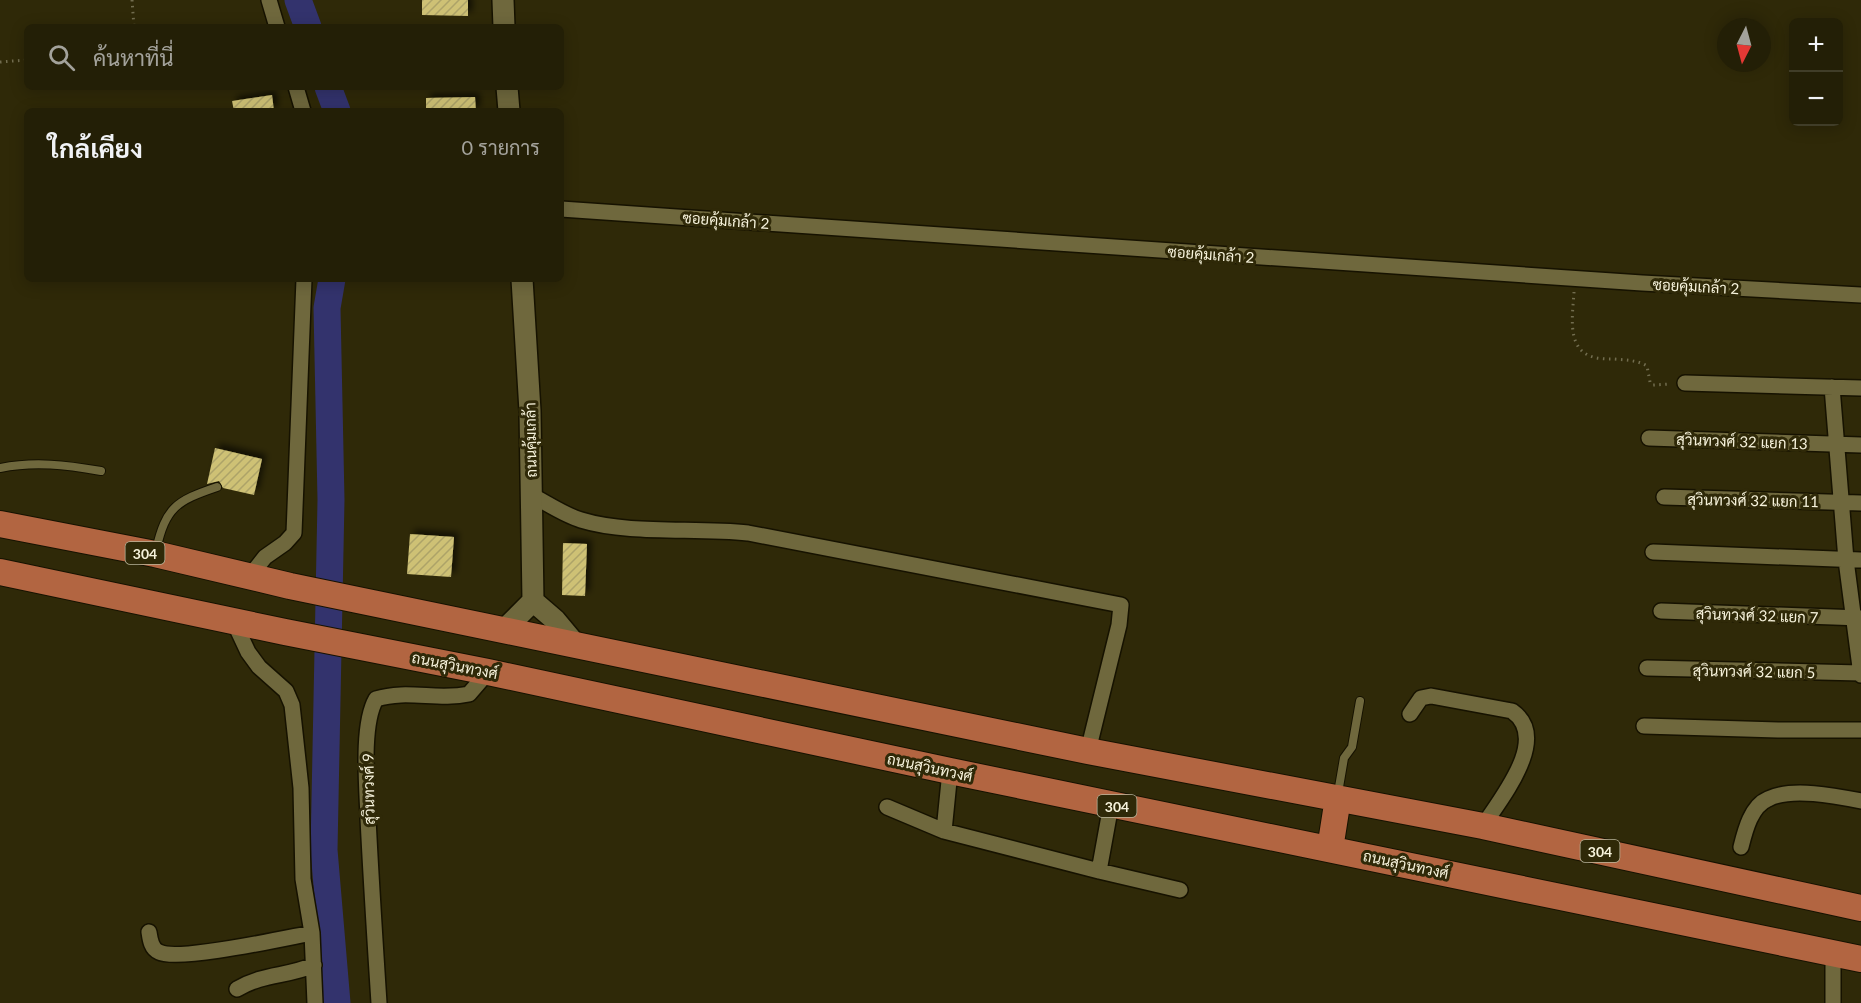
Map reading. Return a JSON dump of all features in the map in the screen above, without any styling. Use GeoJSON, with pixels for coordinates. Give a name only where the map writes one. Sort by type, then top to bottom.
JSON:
{"type":"FeatureCollection","features":[{"type":"Feature","properties":{"kind":"highway","name":"304"},"geometry":{"type":"LineString","coordinates":[[0,524],[155,554],[290,586],[1088,751],[1483,826],[1861,908]]}},
{"type":"Feature","properties":{"kind":"highway","name":"ถนนสุวินทวงศ์"},"geometry":{"type":"LineString","coordinates":[[0,572],[488,672],[1111,805],[1861,959]]}},
{"type":"Feature","properties":{"kind":"highway"},"geometry":{"type":"LineString","coordinates":[[1330,849],[1338,798]]}},
{"type":"Feature","properties":{"kind":"main road"},"geometry":{"type":"LineString","coordinates":[[502,0],[504,24]]}},
{"type":"Feature","properties":{"kind":"main road"},"geometry":{"type":"LineString","coordinates":[[507,90],[509,108]]}},
{"type":"Feature","properties":{"kind":"main road","name":"ถนนคุ้มเกล้า"},"geometry":{"type":"LineString","coordinates":[[522,282],[530,411],[533,601]]}},
{"type":"Feature","properties":{"kind":"main road"},"geometry":{"type":"LineString","coordinates":[[505,629],[533,601],[555,620],[575,644]]}},
{"type":"Feature","properties":{"kind":"street"},"geometry":{"type":"LineString","coordinates":[[269,0],[276,24]]}},
{"type":"Feature","properties":{"kind":"street"},"geometry":{"type":"LineString","coordinates":[[297,90],[302,108]]}},
{"type":"Feature","properties":{"kind":"street","name":"ซอยคุ้มเกล้า 2"},"geometry":{"type":"LineString","coordinates":[[564,209],[1861,296]]}},
{"type":"Feature","properties":{"kind":"street"},"geometry":{"type":"LineString","coordinates":[[250,576],[266,557],[294,533],[304,282]]}},
{"type":"Feature","properties":{"kind":"street"},"geometry":{"type":"LineString","coordinates":[[1686,383],[1861,388]]}},
{"type":"Feature","properties":{"kind":"street"},"geometry":{"type":"LineString","coordinates":[[1832,387],[1835,444],[1842,502],[1854,560],[1861,674]]}},
{"type":"Feature","properties":{"kind":"street","name":"สุวินทวงศ์ 32 แยก 13"},"geometry":{"type":"LineString","coordinates":[[1649,438],[1861,445]]}},
{"type":"Feature","properties":{"kind":"street"},"geometry":{"type":"LineString","coordinates":[[531,495],[580,520],[647,528],[724,530],[748,533],[1121,605],[1119,625],[1088,751]]}},
{"type":"Feature","properties":{"kind":"street","name":"สุวินทวงศ์ 32 แยก 11"},"geometry":{"type":"LineString","coordinates":[[1664,497],[1861,503]]}},
{"type":"Feature","properties":{"kind":"street"},"geometry":{"type":"LineString","coordinates":[[1653,552],[1854,560]]}},
{"type":"Feature","properties":{"kind":"street","name":"สุวินทวงศ์ 32 แยก 7"},"geometry":{"type":"LineString","coordinates":[[1660,611],[1857,618]]}},
{"type":"Feature","properties":{"kind":"street"},"geometry":{"type":"LineString","coordinates":[[233,620],[248,652],[259,667],[286,692],[292,705],[301,788],[303,879],[312,933],[315,1003]]}},
{"type":"Feature","properties":{"kind":"street","name":"สุวินทวงศ์ 32 แยก 5"},"geometry":{"type":"LineString","coordinates":[[1647,668],[1861,674]]}},
{"type":"Feature","properties":{"kind":"street","name":"สุวินทวงศ์ 9"},"geometry":{"type":"LineString","coordinates":[[379,1003],[372,908],[366,764],[371,708],[376,699],[391,694],[445,698],[469,694],[488,672]]}},
{"type":"Feature","properties":{"kind":"street"},"geometry":{"type":"LineString","coordinates":[[1410,714],[1421,698],[1431,696],[1512,711],[1521,717],[1528,736],[1525,754],[1512,782],[1483,826]]}},
{"type":"Feature","properties":{"kind":"street"},"geometry":{"type":"LineString","coordinates":[[1644,726],[1861,730]]}},
{"type":"Feature","properties":{"kind":"street"},"geometry":{"type":"LineString","coordinates":[[944,831],[950,771]]}},
{"type":"Feature","properties":{"kind":"street"},"geometry":{"type":"LineString","coordinates":[[1741,847],[1755,810],[1767,799],[1804,794],[1828,794],[1861,801]]}},
{"type":"Feature","properties":{"kind":"street"},"geometry":{"type":"LineString","coordinates":[[1099,871],[1111,805]]}},
{"type":"Feature","properties":{"kind":"street"},"geometry":{"type":"LineString","coordinates":[[887,807],[944,831],[1180,890]]}},
{"type":"Feature","properties":{"kind":"street"},"geometry":{"type":"LineString","coordinates":[[149,932],[155,950],[161,954],[202,953],[312,933]]}},
{"type":"Feature","properties":{"kind":"street"},"geometry":{"type":"LineString","coordinates":[[1833,953],[1833,1003]]}},
{"type":"Feature","properties":{"kind":"street"},"geometry":{"type":"LineString","coordinates":[[237,988],[257,978],[300,971],[314,965]]}},
{"type":"Feature","properties":{"kind":"lane"},"geometry":{"type":"LineString","coordinates":[[0,468],[19,464],[52,463],[101,471]]}},
{"type":"Feature","properties":{"kind":"lane"},"geometry":{"type":"LineString","coordinates":[[155,554],[162,526],[178,503],[189,496],[217,487]]}},
{"type":"Feature","properties":{"kind":"lane"},"geometry":{"type":"LineString","coordinates":[[1338,798],[1344,758],[1352,747],[1360,701]]}},
{"type":"Feature","properties":{"kind":"path"},"geometry":{"type":"LineString","coordinates":[[132,0],[134,24]]}},
{"type":"Feature","properties":{"kind":"path"},"geometry":{"type":"LineString","coordinates":[[0,62],[24,60]]}},
{"type":"Feature","properties":{"kind":"path"},"geometry":{"type":"LineString","coordinates":[[1575,278],[1573,320],[1576,345],[1581,350],[1596,358],[1640,362],[1647,366],[1650,382],[1653,385],[1686,383]]}},
{"type":"Feature","properties":{"kind":"building"},"geometry":{"type":"Polygon","coordinates":[[[422,0],[468,0],[468,16],[422,15],[422,0]]]}},
{"type":"Feature","properties":{"kind":"building"},"geometry":{"type":"Polygon","coordinates":[[[272,95],[274,108],[233,108],[232,101],[272,95]]]}},
{"type":"Feature","properties":{"kind":"building"},"geometry":{"type":"Polygon","coordinates":[[[475,97],[476,108],[426,108],[426,98],[475,97]]]}},
{"type":"Feature","properties":{"kind":"building"},"geometry":{"type":"Polygon","coordinates":[[[215,448],[262,459],[254,495],[223,488],[219,481],[207,484],[215,448]]]}},
{"type":"Feature","properties":{"kind":"building"},"geometry":{"type":"Polygon","coordinates":[[[410,534],[454,537],[451,577],[407,574],[410,534]]]}},
{"type":"Feature","properties":{"kind":"building"},"geometry":{"type":"Polygon","coordinates":[[[563,543],[587,544],[585,596],[562,595],[563,543]]]}},
{"type":"Feature","properties":{"kind":"waterway"},"geometry":{"type":"LineString","coordinates":[[298,0],[307,24]]}},
{"type":"Feature","properties":{"kind":"waterway"},"geometry":{"type":"LineString","coordinates":[[329,90],[336,108]]}},
{"type":"Feature","properties":{"kind":"waterway"},"geometry":{"type":"LineString","coordinates":[[331,282],[327,308],[331,500],[324,850],[337,1003]]}}]}
